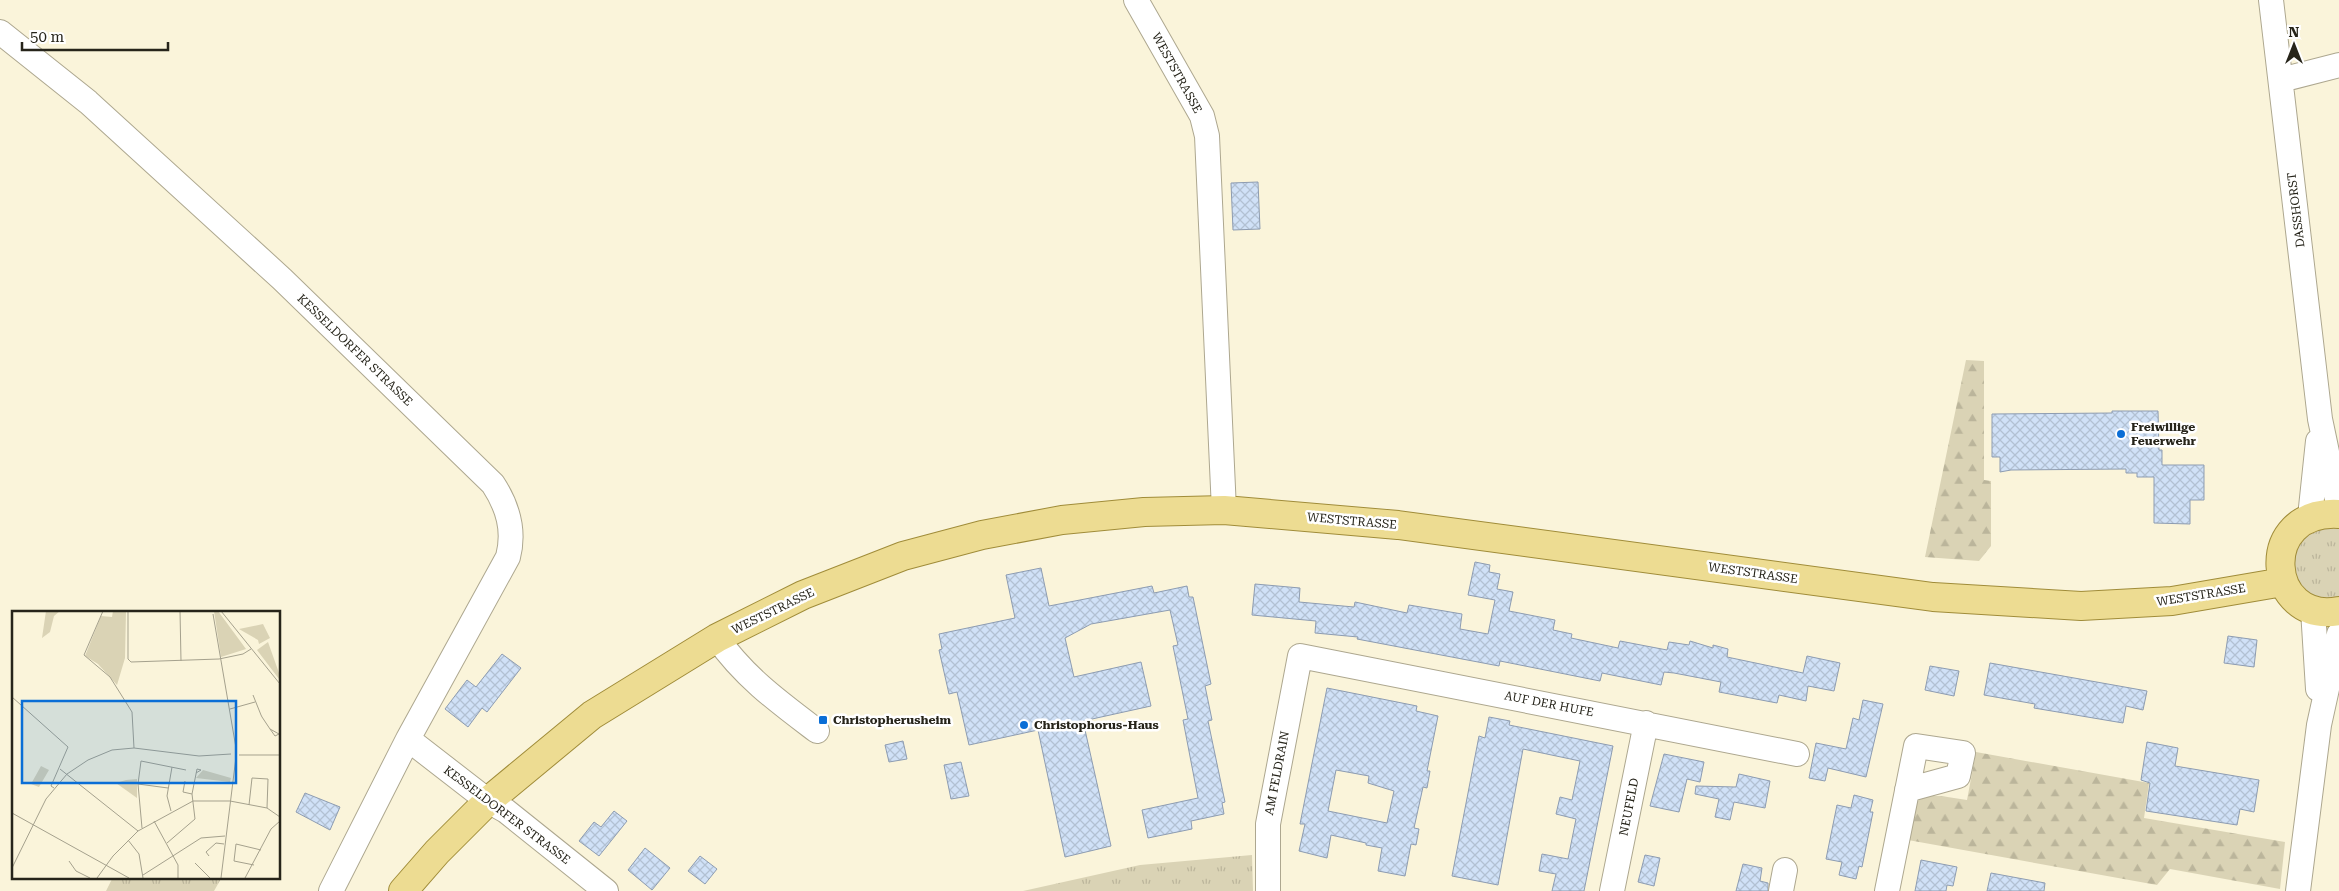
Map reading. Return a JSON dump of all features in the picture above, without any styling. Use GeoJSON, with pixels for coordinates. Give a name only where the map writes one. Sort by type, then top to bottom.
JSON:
{"type":"FeatureCollection","features":[{"type":"Feature","properties":{"kind":"main road","name":"WESTSTRASSE"},"geometry":{"type":"LineString","coordinates":[[403,891],[437,852],[488,801],[592,715],[717,638],[803,595],[894,559],[982,535],[1062,520],[1144,512],[1224,510],[1398,525],[1933,597],[2081,606],[2172,601],[2283,582]]}},
{"type":"Feature","properties":{"kind":"main road"},"geometry":{"type":"LineString","coordinates":[[2326,611],[2295,600],[2283,582],[2279,567],[2284,544],[2297,525],[2310,517],[2339,514]]}},
{"type":"Feature","properties":{"kind":"street","name":"WESTSTRASSE"},"geometry":{"type":"LineString","coordinates":[[1136,0],[1202,116],[1207,136],[1224,510]]}},
{"type":"Feature","properties":{"kind":"street","name":"DASSHORST"},"geometry":{"type":"LineString","coordinates":[[2271,0],[2320,420],[2339,509]]}},
{"type":"Feature","properties":{"kind":"street","name":"KESSELDORFER STRASSE"},"geometry":{"type":"LineString","coordinates":[[0,32],[88,102],[282,279],[493,484],[504,501],[510,521],[511,546],[508,557],[408,739],[331,891]]}},
{"type":"Feature","properties":{"kind":"street"},"geometry":{"type":"LineString","coordinates":[[2281,80],[2339,65]]}},
{"type":"Feature","properties":{"kind":"street","name":"DASSHORST"},"geometry":{"type":"LineString","coordinates":[[2310,517],[2320,420]]}},
{"type":"Feature","properties":{"kind":"street"},"geometry":{"type":"LineString","coordinates":[[2298,891],[2319,725],[2326,611]]}},
{"type":"Feature","properties":{"kind":"street"},"geometry":{"type":"LineString","coordinates":[[2319,725],[2339,634]]}},
{"type":"Feature","properties":{"kind":"street"},"geometry":{"type":"LineString","coordinates":[[717,638],[730,656],[763,690],[817,731]]}},
{"type":"Feature","properties":{"kind":"street","name":"AUF DER HUFE"},"geometry":{"type":"LineString","coordinates":[[1300,656],[1797,754]]}},
{"type":"Feature","properties":{"kind":"street","name":"AM FELDRAIN"},"geometry":{"type":"LineString","coordinates":[[1268,891],[1268,824],[1300,656]]}},
{"type":"Feature","properties":{"kind":"street","name":"NEUFELD"},"geometry":{"type":"LineString","coordinates":[[1612,891],[1646,723]]}},
{"type":"Feature","properties":{"kind":"street","name":"KESSELDORFER STRASSE"},"geometry":{"type":"LineString","coordinates":[[408,739],[488,801],[506,811],[606,891]]}},
{"type":"Feature","properties":{"kind":"street"},"geometry":{"type":"LineString","coordinates":[[1887,891],[1908,790]]}},
{"type":"Feature","properties":{"kind":"green space"},"geometry":{"type":"Polygon","coordinates":[[[1966,360],[1984,361],[1984,480],[1991,481],[1991,546],[1979,561],[1925,557],[1966,360]]]}},
{"type":"Feature","properties":{"kind":"green space"},"geometry":{"type":"Polygon","coordinates":[[[2339,524],[2339,601],[2316,600],[2292,578],[2298,537],[2339,524]]]}},
{"type":"Feature","properties":{"kind":"green space"},"geometry":{"type":"Polygon","coordinates":[[[1976,752],[2149,783],[2144,818],[2285,842],[2280,889],[2170,869],[2157,885],[1908,840],[1916,803],[1923,796],[1941,796],[1967,800],[1976,752]]]}},
{"type":"Feature","properties":{"kind":"green space"},"geometry":{"type":"Polygon","coordinates":[[[1252,855],[1253,891],[1023,891],[1140,865],[1252,855]]]}},
{"type":"Feature","properties":{"kind":"green space"},"geometry":{"type":"Polygon","coordinates":[[[112,878],[221,878],[214,891],[106,891],[112,878]]]}},
{"type":"Feature","properties":{"kind":"building"},"geometry":{"type":"Polygon","coordinates":[[[1258,182],[1260,229],[1233,230],[1231,183],[1258,182]]]}},
{"type":"Feature","properties":{"kind":"building"},"geometry":{"type":"Polygon","coordinates":[[[2112,411],[2158,411],[2159,450],[2162,450],[2162,465],[2204,465],[2204,500],[2190,500],[2190,524],[2154,523],[2154,477],[2137,477],[2137,473],[2126,473],[2126,469],[2011,470],[2000,472],[2000,457],[1992,457],[1992,414],[2112,413],[2112,411]]]}},
{"type":"Feature","properties":{"kind":"building"},"geometry":{"type":"Polygon","coordinates":[[[1475,562],[1490,565],[1489,572],[1500,574],[1497,589],[1513,592],[1509,611],[1555,620],[1553,630],[1572,634],[1571,638],[1618,648],[1620,641],[1667,650],[1669,642],[1689,645],[1690,641],[1713,648],[1713,645],[1728,649],[1727,657],[1803,673],[1807,656],[1840,663],[1834,691],[1808,686],[1806,701],[1779,695],[1777,703],[1719,692],[1721,682],[1674,673],[1664,672],[1661,685],[1602,673],[1600,681],[1500,661],[1499,666],[1357,639],[1358,637],[1315,633],[1316,621],[1252,615],[1255,584],[1300,588],[1299,602],[1354,607],[1355,602],[1407,613],[1409,605],[1462,614],[1460,629],[1488,634],[1495,600],[1468,595],[1475,562]]]}},
{"type":"Feature","properties":{"kind":"building","name":"Christophorus-Haus"},"geometry":{"type":"Polygon","coordinates":[[[1041,568],[1049,606],[1152,586],[1154,593],[1187,586],[1189,597],[1193,597],[1211,684],[1205,686],[1212,720],[1208,721],[1225,802],[1222,803],[1224,814],[1191,821],[1192,829],[1148,838],[1142,810],[1198,798],[1183,720],[1188,719],[1173,646],[1178,645],[1170,610],[1091,624],[1065,638],[1074,677],[1141,662],[1151,706],[1083,721],[1111,846],[1065,857],[1038,730],[969,745],[957,692],[949,694],[939,650],[942,649],[939,634],[1015,618],[1006,575],[1041,568]]]}},
{"type":"Feature","properties":{"kind":"building"},"geometry":{"type":"Polygon","coordinates":[[[2228,636],[2257,640],[2254,667],[2224,663],[2228,636]]]}},
{"type":"Feature","properties":{"kind":"building"},"geometry":{"type":"Polygon","coordinates":[[[502,654],[521,668],[487,712],[482,708],[468,727],[445,709],[467,680],[476,687],[502,654]]]}},
{"type":"Feature","properties":{"kind":"building"},"geometry":{"type":"Polygon","coordinates":[[[1990,663],[2147,691],[2143,710],[2126,706],[2123,723],[2034,708],[2035,704],[1984,695],[1990,663]]]}},
{"type":"Feature","properties":{"kind":"building"},"geometry":{"type":"Polygon","coordinates":[[[1930,666],[1959,671],[1954,696],[1925,690],[1930,666]]]}},
{"type":"Feature","properties":{"kind":"building"},"geometry":{"type":"Polygon","coordinates":[[[1327,688],[1417,706],[1416,711],[1438,716],[1427,771],[1430,771],[1427,788],[1423,787],[1414,828],[1419,829],[1416,845],[1411,844],[1405,876],[1378,871],[1382,848],[1366,845],[1366,843],[1331,835],[1327,858],[1299,851],[1305,824],[1300,824],[1327,688]],[[1336,770],[1328,811],[1387,823],[1394,791],[1368,783],[1369,776],[1336,770]]]}},
{"type":"Feature","properties":{"kind":"building"},"geometry":{"type":"Polygon","coordinates":[[[1863,700],[1883,704],[1866,777],[1828,768],[1825,781],[1809,778],[1816,743],[1846,749],[1853,718],[1859,720],[1863,700]]]}},
{"type":"Feature","properties":{"kind":"building"},"geometry":{"type":"Polygon","coordinates":[[[1489,717],[1510,721],[1509,725],[1613,746],[1584,891],[1552,891],[1556,874],[1539,871],[1542,854],[1568,859],[1576,819],[1556,814],[1560,797],[1572,800],[1580,761],[1523,749],[1498,885],[1452,876],[1479,736],[1485,738],[1489,717]]]}},
{"type":"Feature","properties":{"kind":"building"},"geometry":{"type":"Polygon","coordinates":[[[903,741],[907,759],[889,762],[885,745],[903,741]]]}},
{"type":"Feature","properties":{"kind":"building"},"geometry":{"type":"Polygon","coordinates":[[[2147,742],[2178,748],[2175,766],[2259,780],[2254,812],[2240,809],[2237,825],[2146,811],[2150,783],[2141,780],[2147,742]]]}},
{"type":"Feature","properties":{"kind":"building"},"geometry":{"type":"Polygon","coordinates":[[[1664,754],[1704,762],[1700,782],[1687,779],[1679,812],[1650,806],[1664,754]]]}},
{"type":"Feature","properties":{"kind":"building"},"geometry":{"type":"Polygon","coordinates":[[[961,762],[969,796],[951,799],[944,765],[961,762]]]}},
{"type":"Feature","properties":{"kind":"building"},"geometry":{"type":"Polygon","coordinates":[[[1739,774],[1770,781],[1765,808],[1734,802],[1730,820],[1715,817],[1719,799],[1695,794],[1696,786],[1736,787],[1739,774]]]}},
{"type":"Feature","properties":{"kind":"building"},"geometry":{"type":"Polygon","coordinates":[[[305,793],[340,807],[330,830],[296,812],[305,793]]]}},
{"type":"Feature","properties":{"kind":"building"},"geometry":{"type":"Polygon","coordinates":[[[1854,795],[1873,800],[1870,812],[1873,812],[1862,867],[1859,866],[1856,879],[1839,875],[1842,862],[1826,859],[1837,805],[1851,808],[1854,795]]]}},
{"type":"Feature","properties":{"kind":"building"},"geometry":{"type":"Polygon","coordinates":[[[614,811],[627,821],[599,856],[579,841],[594,822],[601,827],[614,811]]]}},
{"type":"Feature","properties":{"kind":"building"},"geometry":{"type":"Polygon","coordinates":[[[645,848],[670,868],[652,890],[628,870],[645,848]]]}},
{"type":"Feature","properties":{"kind":"building"},"geometry":{"type":"Polygon","coordinates":[[[1645,855],[1660,858],[1654,886],[1638,882],[1645,855]]]}},
{"type":"Feature","properties":{"kind":"building"},"geometry":{"type":"Polygon","coordinates":[[[700,856],[717,869],[705,884],[688,871],[700,856]]]}},
{"type":"Feature","properties":{"kind":"building"},"geometry":{"type":"Polygon","coordinates":[[[1921,860],[1957,867],[1953,886],[1947,885],[1946,891],[1915,891],[1921,860]]]}},
{"type":"Feature","properties":{"kind":"building"},"geometry":{"type":"Polygon","coordinates":[[[1743,864],[1762,868],[1760,881],[1768,883],[1768,891],[1736,891],[1743,864]]]}},
{"type":"Feature","properties":{"kind":"building"},"geometry":{"type":"Polygon","coordinates":[[[1991,873],[2045,883],[2044,891],[1987,891],[1991,873]]]}},
{"type":"Feature","properties":{"kind":"place","name":"Freiwillige Feuerwehr"},"geometry":{"type":"Point","coordinates":[2121,434]}},
{"type":"Feature","properties":{"kind":"place","name":"Christopherusheim"},"geometry":{"type":"Point","coordinates":[823,720]}},
{"type":"Feature","properties":{"kind":"place","name":"Christophorus-Haus"},"geometry":{"type":"Point","coordinates":[1024,725]}}]}
